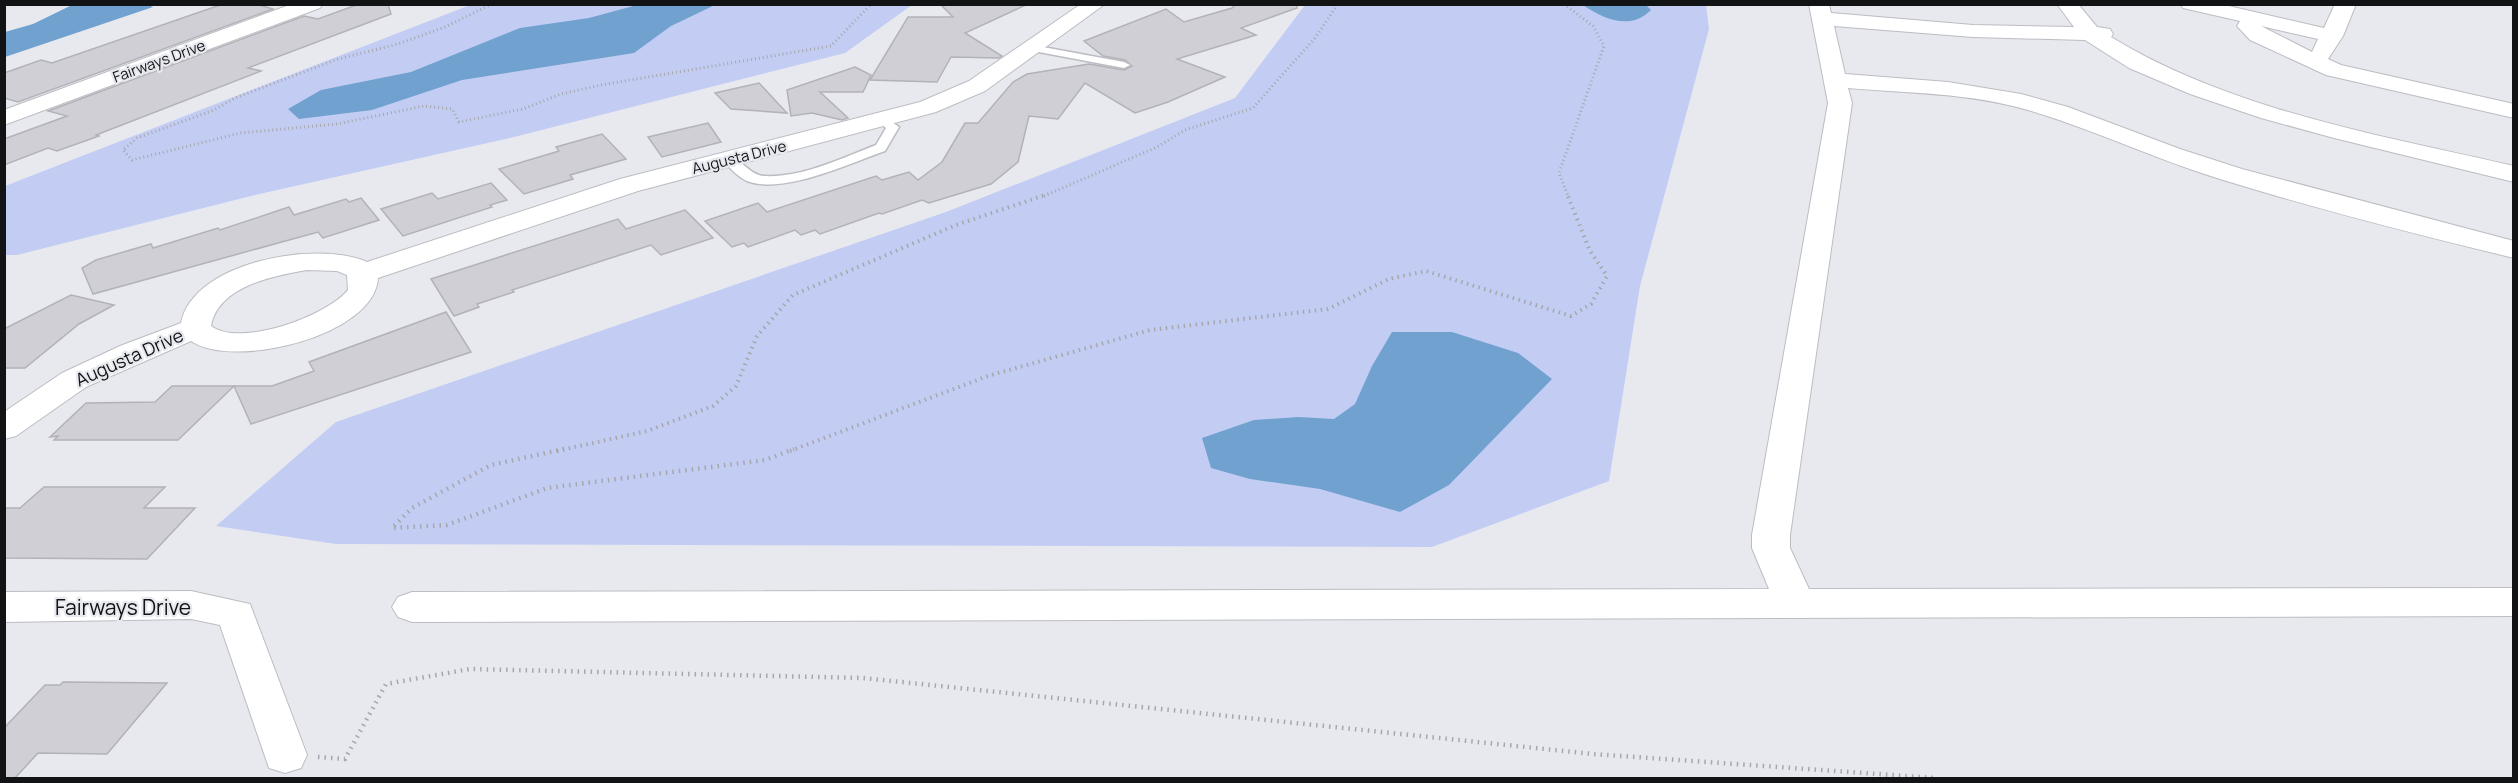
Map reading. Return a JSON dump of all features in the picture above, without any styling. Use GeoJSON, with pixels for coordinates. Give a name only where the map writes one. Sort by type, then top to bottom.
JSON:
{"type":"FeatureCollection","features":[{"type":"Feature","properties":{"kind":"street","name":"Fairways Drive"},"geometry":{"type":"LineString","coordinates":[[4,118],[313,4]]}},
{"type":"Feature","properties":{"kind":"street","name":"Augusta Drive"},"geometry":{"type":"LineString","coordinates":[[364,273],[629,185],[928,107],[977,86],[1095,4]]}},
{"type":"Feature","properties":{"kind":"street"},"geometry":{"type":"LineString","coordinates":[[2190,4],[2332,36]]}},
{"type":"Feature","properties":{"kind":"street"},"geometry":{"type":"LineString","coordinates":[[2316,63],[2332,36],[2346,4]]}},
{"type":"Feature","properties":{"kind":"street"},"geometry":{"type":"LineString","coordinates":[[1820,10],[1940,21],[2092,20],[2162,60],[2244,93],[2311,113],[2514,162]]}},
{"type":"Feature","properties":{"kind":"street"},"geometry":{"type":"LineString","coordinates":[[1820,10],[1973,31],[2092,20],[2143,66],[2232,101],[2302,122],[2514,174]]}},
{"type":"Feature","properties":{"kind":"street"},"geometry":{"type":"LineString","coordinates":[[1795,603],[1771,548],[1771,535],[1840,103],[1837,80],[1820,10]]}},
{"type":"Feature","properties":{"kind":"street"},"geometry":{"type":"LineString","coordinates":[[2252,18],[2248,27],[2251,30],[2316,63],[2349,74],[2514,111]]}},
{"type":"Feature","properties":{"kind":"street"},"geometry":{"type":"LineString","coordinates":[[1837,80],[1980,93],[2026,102],[2061,112],[2143,146],[2220,171],[2514,250]]}},
{"type":"Feature","properties":{"kind":"street","name":"Augusta Drive"},"geometry":{"type":"LineString","coordinates":[[315,261],[352,265],[364,273],[367,283],[362,295],[348,308],[302,331],[247,343],[223,342],[205,337],[195,328],[194,316],[205,302],[224,288],[249,275],[278,266],[315,261]]}},
{"type":"Feature","properties":{"kind":"street","name":"Augusta Drive"},"geometry":{"type":"LineString","coordinates":[[4,428],[74,380],[130,353],[195,328]]}},
{"type":"Feature","properties":{"kind":"street"},"geometry":{"type":"LineString","coordinates":[[412,607],[2514,602]]}},
{"type":"Feature","properties":{"kind":"street","name":"Fairways Drive"},"geometry":{"type":"LineString","coordinates":[[4,607],[190,605],[236,614],[285,755]]}},
{"type":"Feature","properties":{"kind":"lane"},"geometry":{"type":"LineString","coordinates":[[1032,48],[1124,65]]}},
{"type":"Feature","properties":{"kind":"path"},"geometry":{"type":"LineString","coordinates":[[492,4],[445,27],[398,44],[338,58],[234,98],[214,110],[137,138],[123,150],[132,160],[241,133],[337,124],[424,106],[452,109],[459,122],[523,109],[561,94],[601,85],[831,46],[871,4]]}},
{"type":"Feature","properties":{"kind":"path"},"geometry":{"type":"LineString","coordinates":[[1338,4],[1315,38],[1253,108],[1185,130],[1157,147],[1032,201],[956,225],[793,295],[756,336],[736,386],[712,406],[647,431],[492,465],[412,508],[392,528],[447,525],[546,488],[765,460],[988,376],[1150,330],[1328,309],[1389,279],[1426,271],[1571,316],[1591,304],[1607,276],[1590,251],[1559,173],[1604,46],[1600,33],[1590,21],[1564,4]]}},
{"type":"Feature","properties":{"kind":"path"},"geometry":{"type":"LineString","coordinates":[[285,755],[345,759],[386,684],[470,669],[863,678],[1593,754],[1935,778]]}},
{"type":"Feature","properties":{"kind":"shaded area"},"geometry":{"type":"Polygon","coordinates":[[[72,5],[148,5],[153,7],[5,57],[5,32],[33,24],[72,5]]]}},
{"type":"Feature","properties":{"kind":"shaded area"},"geometry":{"type":"Polygon","coordinates":[[[470,5],[912,5],[845,53],[514,137],[255,195],[17,255],[5,255],[5,186],[470,5]]]}},
{"type":"Feature","properties":{"kind":"shaded area"},"geometry":{"type":"Polygon","coordinates":[[[637,5],[715,5],[671,26],[634,53],[462,80],[372,110],[299,119],[288,109],[321,90],[411,72],[520,28],[589,18],[637,5]]]}},
{"type":"Feature","properties":{"kind":"shaded area"},"geometry":{"type":"Polygon","coordinates":[[[1305,5],[1706,5],[1709,29],[1640,286],[1609,481],[1432,547],[336,544],[216,526],[336,422],[946,212],[1235,98],[1305,5]]]}},
{"type":"Feature","properties":{"kind":"shaded area"},"geometry":{"type":"Polygon","coordinates":[[[1583,5],[1646,5],[1651,10],[1634,20],[1617,21],[1600,15],[1583,5]]]}},
{"type":"Feature","properties":{"kind":"shaded area"},"geometry":{"type":"Polygon","coordinates":[[[1392,332],[1452,332],[1518,353],[1552,379],[1449,485],[1400,512],[1320,489],[1250,479],[1211,468],[1202,438],[1254,420],[1298,417],[1334,419],[1355,404],[1372,366],[1392,332]]]}},
{"type":"Feature","properties":{"kind":"building"},"geometry":{"type":"Polygon","coordinates":[[[223,4],[256,4],[273,9],[18,102],[4,98],[4,73],[41,60],[52,63],[223,4]]]}},
{"type":"Feature","properties":{"kind":"building"},"geometry":{"type":"Polygon","coordinates":[[[359,4],[388,4],[391,14],[248,68],[261,71],[96,135],[99,136],[57,151],[48,148],[4,165],[4,139],[67,116],[48,111],[304,16],[318,19],[359,4]]]}},
{"type":"Feature","properties":{"kind":"building"},"geometry":{"type":"Polygon","coordinates":[[[940,4],[1028,4],[965,33],[1002,56],[999,58],[951,57],[937,82],[870,80],[908,17],[953,17],[940,4]]]}},
{"type":"Feature","properties":{"kind":"building"},"geometry":{"type":"Polygon","coordinates":[[[1236,4],[1297,4],[1297,8],[1241,28],[1256,35],[1177,59],[1225,77],[1168,102],[1135,113],[1085,83],[1058,119],[1029,116],[1018,162],[991,184],[929,203],[922,200],[820,234],[815,230],[801,235],[795,230],[748,247],[744,243],[732,247],[705,221],[758,203],[767,212],[876,176],[882,180],[909,172],[918,180],[942,162],[965,123],[978,123],[1013,82],[1027,74],[1089,64],[1124,70],[1132,66],[1125,60],[1103,56],[1084,41],[1166,9],[1184,22],[1232,8],[1236,4]]]}},
{"type":"Feature","properties":{"kind":"building"},"geometry":{"type":"Polygon","coordinates":[[[855,67],[871,75],[863,92],[820,92],[848,118],[842,120],[812,113],[791,116],[787,90],[855,67]]]}},
{"type":"Feature","properties":{"kind":"building"},"geometry":{"type":"Polygon","coordinates":[[[759,83],[787,113],[731,109],[715,93],[759,83]]]}},
{"type":"Feature","properties":{"kind":"building"},"geometry":{"type":"Polygon","coordinates":[[[708,123],[721,142],[662,157],[648,137],[708,123]]]}},
{"type":"Feature","properties":{"kind":"building"},"geometry":{"type":"Polygon","coordinates":[[[602,134],[626,159],[570,175],[573,179],[524,194],[499,169],[559,151],[556,147],[602,134]]]}},
{"type":"Feature","properties":{"kind":"building"},"geometry":{"type":"Polygon","coordinates":[[[491,183],[507,200],[403,236],[381,209],[432,193],[438,199],[491,183]]]}},
{"type":"Feature","properties":{"kind":"building"},"geometry":{"type":"Polygon","coordinates":[[[361,198],[379,220],[323,238],[318,232],[93,294],[82,268],[96,260],[151,244],[153,248],[218,228],[220,230],[289,207],[294,215],[346,199],[349,202],[361,198]]]}},
{"type":"Feature","properties":{"kind":"building"},"geometry":{"type":"Polygon","coordinates":[[[685,210],[713,238],[661,255],[651,245],[512,290],[514,292],[477,304],[479,307],[454,316],[431,279],[618,219],[626,229],[685,210]]]}},
{"type":"Feature","properties":{"kind":"building"},"geometry":{"type":"Polygon","coordinates":[[[71,295],[114,305],[79,324],[25,368],[4,368],[4,329],[71,295]]]}},
{"type":"Feature","properties":{"kind":"building"},"geometry":{"type":"Polygon","coordinates":[[[446,312],[471,352],[251,424],[234,386],[272,386],[314,371],[309,362],[446,312]]]}},
{"type":"Feature","properties":{"kind":"building"},"geometry":{"type":"Polygon","coordinates":[[[172,386],[234,386],[178,440],[54,440],[58,436],[50,437],[86,403],[155,402],[172,386]]]}},
{"type":"Feature","properties":{"kind":"building"},"geometry":{"type":"Polygon","coordinates":[[[44,487],[165,487],[144,508],[195,508],[147,559],[4,558],[4,508],[20,508],[44,487]]]}},
{"type":"Feature","properties":{"kind":"building"},"geometry":{"type":"Polygon","coordinates":[[[63,682],[167,683],[107,754],[38,753],[15,778],[4,778],[4,728],[45,685],[60,685],[63,682]]]}}]}
